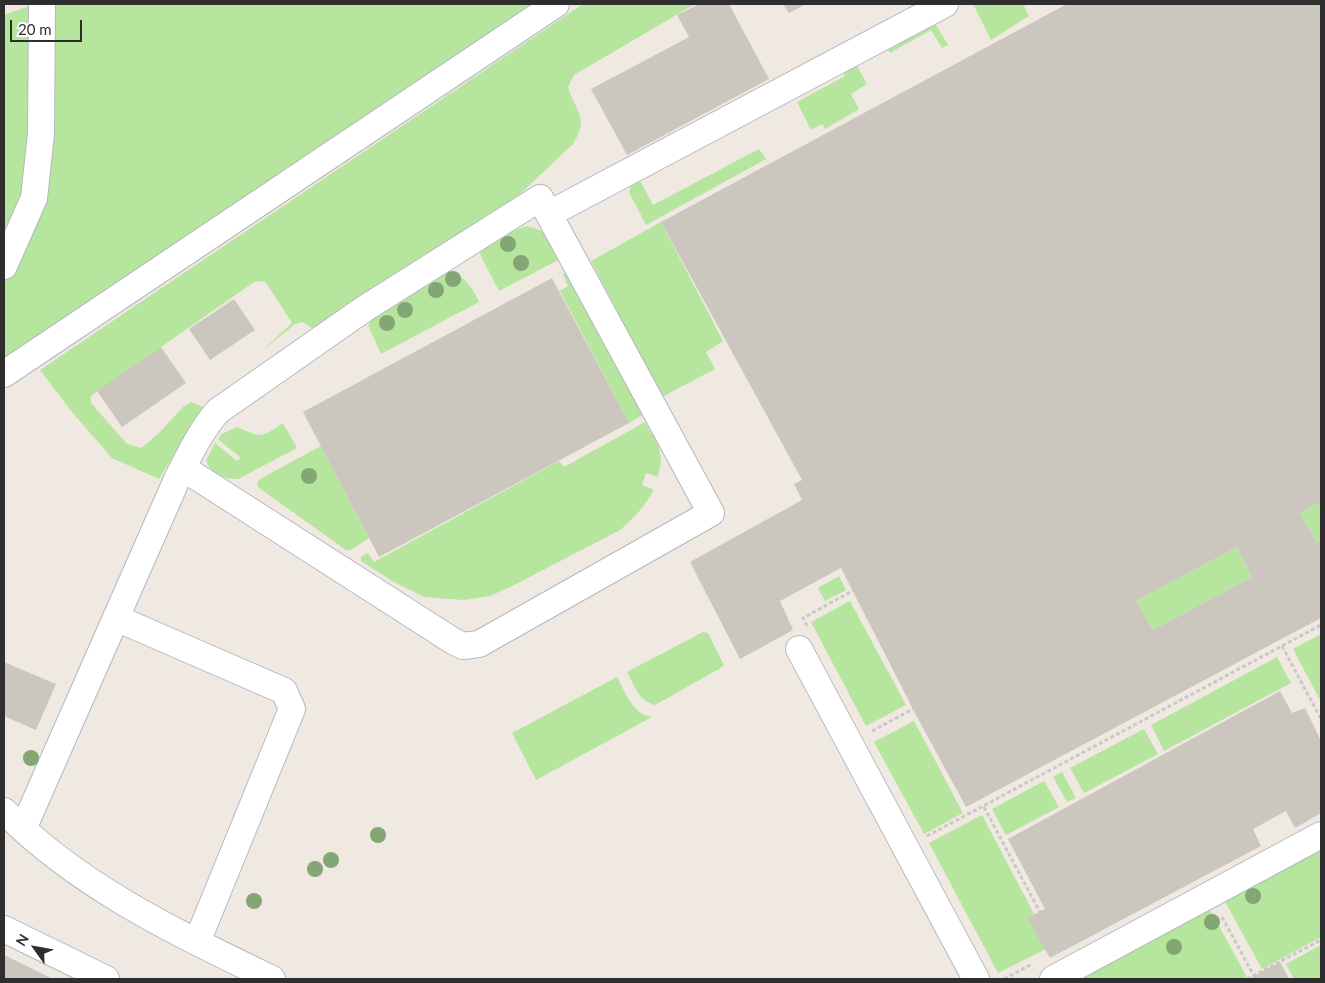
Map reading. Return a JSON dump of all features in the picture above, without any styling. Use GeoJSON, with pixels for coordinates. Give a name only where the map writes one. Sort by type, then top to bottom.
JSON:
{"type":"FeatureCollection","features":[{"type":"Feature","properties":{"kind":"lane"},"geometry":{"type":"LineString","coordinates":[[4,266],[34,198],[41,134],[42,4]]}},
{"type":"Feature","properties":{"kind":"lane"},"geometry":{"type":"LineString","coordinates":[[4,374],[556,4]]}},
{"type":"Feature","properties":{"kind":"lane"},"geometry":{"type":"LineString","coordinates":[[549,214],[945,4]]}},
{"type":"Feature","properties":{"kind":"lane"},"geometry":{"type":"LineString","coordinates":[[23,829],[183,468],[209,421],[218,411],[364,309],[540,198],[711,513],[478,644],[463,646],[183,468]]}},
{"type":"Feature","properties":{"kind":"lane"},"geometry":{"type":"LineString","coordinates":[[116,618],[284,691],[292,710],[197,942]]}},
{"type":"Feature","properties":{"kind":"lane"},"geometry":{"type":"LineString","coordinates":[[799,649],[976,979]]}},
{"type":"Feature","properties":{"kind":"lane"},"geometry":{"type":"LineString","coordinates":[[4,811],[53,855],[84,877],[159,923],[272,979]]}},
{"type":"Feature","properties":{"kind":"lane"},"geometry":{"type":"LineString","coordinates":[[1053,979],[1321,835]]}},
{"type":"Feature","properties":{"kind":"lane"},"geometry":{"type":"LineString","coordinates":[[4,929],[106,979]]}},
{"type":"Feature","properties":{"kind":"path"},"geometry":{"type":"LineString","coordinates":[[920,840],[1321,625]]}},
{"type":"Feature","properties":{"kind":"path"},"geometry":{"type":"LineString","coordinates":[[1282,646],[1321,719]]}},
{"type":"Feature","properties":{"kind":"path"},"geometry":{"type":"LineString","coordinates":[[849,743],[913,709]]}},
{"type":"Feature","properties":{"kind":"path"},"geometry":{"type":"LineString","coordinates":[[984,807],[1060,950]]}},
{"type":"Feature","properties":{"kind":"path"},"geometry":{"type":"LineString","coordinates":[[1210,895],[1254,976]]}},
{"type":"Feature","properties":{"kind":"path"},"geometry":{"type":"LineString","coordinates":[[1248,979],[1321,940]]}},
{"type":"Feature","properties":{"kind":"green space"},"geometry":{"type":"Polygon","coordinates":[[[35,4],[540,4],[4,386],[4,15],[35,4]]]}},
{"type":"Feature","properties":{"kind":"green space"},"geometry":{"type":"Polygon","coordinates":[[[583,4],[695,4],[574,75],[568,87],[580,115],[581,121],[578,135],[573,144],[520,194],[321,327],[312,328],[302,322],[295,324],[262,351],[292,323],[265,281],[254,282],[91,396],[91,403],[127,444],[141,448],[159,433],[183,407],[191,402],[203,407],[159,479],[112,458],[72,412],[40,370],[583,4]]]}},
{"type":"Feature","properties":{"kind":"green space"},"geometry":{"type":"Polygon","coordinates":[[[973,4],[1027,4],[1024,6],[1029,16],[991,40],[973,4]]]}},
{"type":"Feature","properties":{"kind":"green space"},"geometry":{"type":"Polygon","coordinates":[[[934,22],[948,45],[942,48],[931,30],[890,53],[887,48],[934,22]]]}},
{"type":"Feature","properties":{"kind":"green space"},"geometry":{"type":"Polygon","coordinates":[[[856,64],[867,84],[851,94],[859,109],[825,129],[822,124],[811,130],[797,102],[845,76],[842,72],[856,64]]]}},
{"type":"Feature","properties":{"kind":"green space"},"geometry":{"type":"Polygon","coordinates":[[[759,149],[766,159],[646,225],[629,192],[631,186],[640,181],[653,205],[759,149]]]}},
{"type":"Feature","properties":{"kind":"green space"},"geometry":{"type":"Polygon","coordinates":[[[661,222],[723,341],[706,352],[715,369],[662,397],[591,261],[661,222]]]}},
{"type":"Feature","properties":{"kind":"green space"},"geometry":{"type":"Polygon","coordinates":[[[527,226],[546,233],[557,245],[564,257],[499,291],[480,254],[495,240],[507,233],[527,226]]]}},
{"type":"Feature","properties":{"kind":"green space"},"geometry":{"type":"Polygon","coordinates":[[[572,270],[646,413],[629,423],[560,291],[568,286],[563,274],[572,270]]]}},
{"type":"Feature","properties":{"kind":"green space"},"geometry":{"type":"Polygon","coordinates":[[[449,271],[460,276],[468,283],[479,302],[381,354],[368,325],[372,320],[449,271]]]}},
{"type":"Feature","properties":{"kind":"green space"},"geometry":{"type":"Polygon","coordinates":[[[645,422],[651,434],[656,431],[661,461],[658,477],[646,473],[642,485],[654,490],[643,507],[620,530],[516,584],[490,596],[463,600],[424,597],[394,582],[361,561],[361,557],[368,553],[374,562],[559,461],[564,467],[645,422]]]}},
{"type":"Feature","properties":{"kind":"green space"},"geometry":{"type":"Polygon","coordinates":[[[283,423],[297,448],[238,479],[219,475],[208,466],[206,461],[215,443],[237,461],[241,458],[218,439],[222,434],[237,427],[261,435],[270,432],[283,423]]]}},
{"type":"Feature","properties":{"kind":"green space"},"geometry":{"type":"Polygon","coordinates":[[[321,446],[369,538],[351,550],[346,550],[259,488],[257,483],[260,479],[321,446]]]}},
{"type":"Feature","properties":{"kind":"green space"},"geometry":{"type":"Polygon","coordinates":[[[1321,502],[1321,541],[1317,543],[1300,513],[1321,502]]]}},
{"type":"Feature","properties":{"kind":"green space"},"geometry":{"type":"Polygon","coordinates":[[[1237,547],[1252,577],[1153,630],[1136,601],[1237,547]]]}},
{"type":"Feature","properties":{"kind":"green space"},"geometry":{"type":"Polygon","coordinates":[[[839,576],[846,590],[825,601],[818,588],[839,576]]]}},
{"type":"Feature","properties":{"kind":"green space"},"geometry":{"type":"Polygon","coordinates":[[[850,601],[906,705],[866,726],[811,622],[850,601]]]}},
{"type":"Feature","properties":{"kind":"green space"},"geometry":{"type":"Polygon","coordinates":[[[703,632],[708,633],[724,665],[655,705],[645,700],[638,692],[627,672],[703,632]]]}},
{"type":"Feature","properties":{"kind":"green space"},"geometry":{"type":"Polygon","coordinates":[[[1321,634],[1321,702],[1293,649],[1321,634]]]}},
{"type":"Feature","properties":{"kind":"green space"},"geometry":{"type":"Polygon","coordinates":[[[1277,657],[1291,683],[1164,751],[1151,725],[1277,657]]]}},
{"type":"Feature","properties":{"kind":"green space"},"geometry":{"type":"Polygon","coordinates":[[[617,677],[630,702],[640,712],[652,717],[536,780],[512,733],[617,677]]]}},
{"type":"Feature","properties":{"kind":"green space"},"geometry":{"type":"Polygon","coordinates":[[[914,721],[963,813],[924,834],[874,742],[914,721]]]}},
{"type":"Feature","properties":{"kind":"green space"},"geometry":{"type":"Polygon","coordinates":[[[1144,729],[1158,754],[1084,793],[1070,768],[1144,729]]]}},
{"type":"Feature","properties":{"kind":"green space"},"geometry":{"type":"Polygon","coordinates":[[[1062,772],[1076,798],[1067,802],[1053,777],[1062,772]]]}},
{"type":"Feature","properties":{"kind":"green space"},"geometry":{"type":"Polygon","coordinates":[[[1044,781],[1059,807],[1006,835],[992,809],[1044,781]]]}},
{"type":"Feature","properties":{"kind":"green space"},"geometry":{"type":"Polygon","coordinates":[[[982,815],[1034,914],[1028,918],[1046,949],[998,973],[929,843],[982,815]]]}},
{"type":"Feature","properties":{"kind":"green space"},"geometry":{"type":"Polygon","coordinates":[[[1321,846],[1321,937],[1262,969],[1223,898],[1321,846]]]}},
{"type":"Feature","properties":{"kind":"green space"},"geometry":{"type":"Polygon","coordinates":[[[1208,906],[1247,977],[1243,979],[1073,979],[1208,906]]]}},
{"type":"Feature","properties":{"kind":"green space"},"geometry":{"type":"Polygon","coordinates":[[[1321,945],[1321,979],[1294,979],[1286,964],[1321,945]]]}},
{"type":"Feature","properties":{"kind":"building"},"geometry":{"type":"Polygon","coordinates":[[[699,4],[729,4],[769,79],[627,155],[591,89],[689,37],[677,15],[699,4]]]}},
{"type":"Feature","properties":{"kind":"building"},"geometry":{"type":"Polygon","coordinates":[[[783,4],[806,4],[789,13],[783,4]]]}},
{"type":"Feature","properties":{"kind":"building"},"geometry":{"type":"Polygon","coordinates":[[[1067,4],[1321,4],[1321,502],[1300,513],[1317,543],[1321,541],[1321,618],[966,807],[917,717],[841,568],[780,601],[793,630],[740,659],[690,562],[802,500],[794,484],[802,480],[661,222],[1067,4]],[[1237,547],[1136,601],[1153,630],[1252,577],[1237,547]]]}},
{"type":"Feature","properties":{"kind":"building"},"geometry":{"type":"Polygon","coordinates":[[[552,278],[629,423],[379,557],[303,412],[552,278]]]}},
{"type":"Feature","properties":{"kind":"building"},"geometry":{"type":"Polygon","coordinates":[[[234,299],[255,330],[210,360],[189,329],[234,299]]]}},
{"type":"Feature","properties":{"kind":"building"},"geometry":{"type":"Polygon","coordinates":[[[161,347],[186,383],[122,427],[97,391],[161,347]]]}},
{"type":"Feature","properties":{"kind":"building"},"geometry":{"type":"Polygon","coordinates":[[[4,662],[56,684],[36,730],[4,716],[4,662]]]}},
{"type":"Feature","properties":{"kind":"building"},"geometry":{"type":"Polygon","coordinates":[[[1280,691],[1292,713],[1305,708],[1321,741],[1321,813],[1295,828],[1286,811],[1253,829],[1261,846],[1050,958],[1027,918],[1045,909],[1008,839],[1280,691]]]}},
{"type":"Feature","properties":{"kind":"building"},"geometry":{"type":"Polygon","coordinates":[[[4,955],[53,979],[4,979],[4,955]]]}},
{"type":"Feature","properties":{"kind":"building"},"geometry":{"type":"Polygon","coordinates":[[[1280,962],[1289,979],[1248,979],[1254,976],[1280,962]]]}}]}
